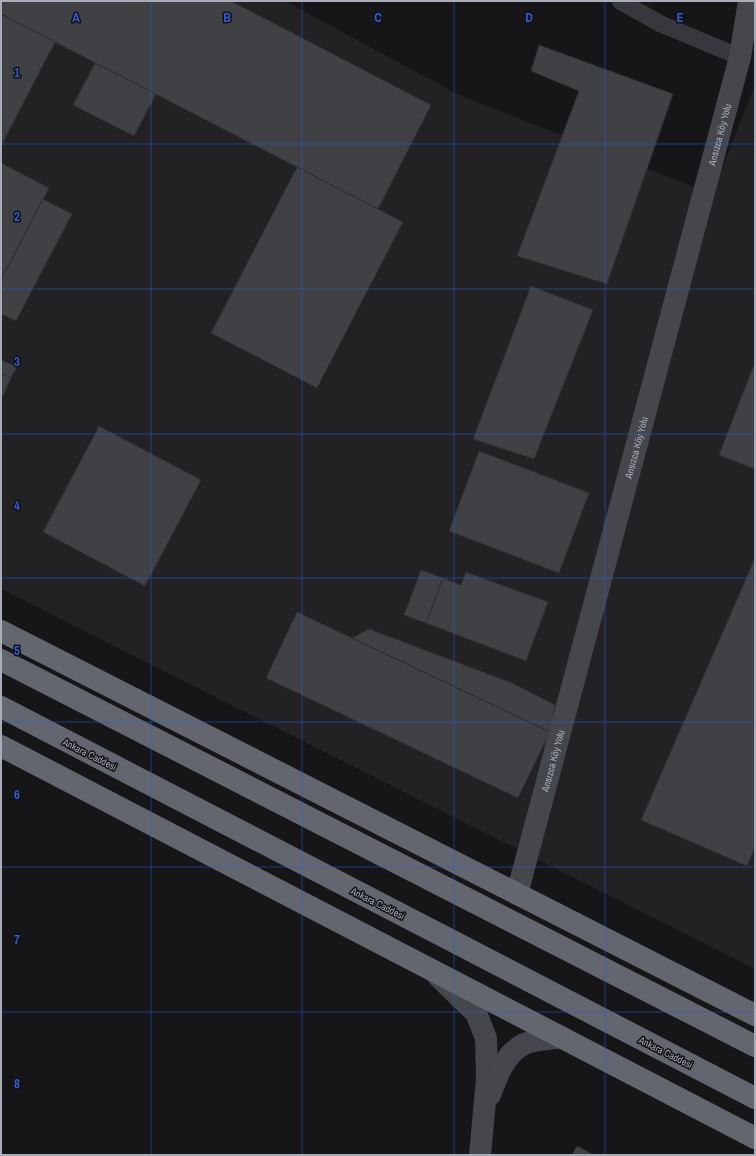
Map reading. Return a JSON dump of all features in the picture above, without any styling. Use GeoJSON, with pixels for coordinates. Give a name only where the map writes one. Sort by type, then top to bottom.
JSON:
{"type":"FeatureCollection","features":[{"type":"Feature","properties":{"kind":"highway"},"geometry":{"type":"LineString","coordinates":[[1,631],[755,1015]]}},
{"type":"Feature","properties":{"kind":"highway"},"geometry":{"type":"LineString","coordinates":[[1,660],[755,1046]]}},
{"type":"Feature","properties":{"kind":"highway","name":"Ankara Caddesi"},"geometry":{"type":"LineString","coordinates":[[1,708],[755,1098]]}},
{"type":"Feature","properties":{"kind":"highway"},"geometry":{"type":"LineString","coordinates":[[1,746],[755,1138]]}},
{"type":"Feature","properties":{"kind":"street"},"geometry":{"type":"LineString","coordinates":[[620,1],[661,24],[740,57]]}},
{"type":"Feature","properties":{"kind":"street","name":"Ansızca Köy Yolu"},"geometry":{"type":"LineString","coordinates":[[517,894],[740,57],[749,1]]}},
{"type":"Feature","properties":{"kind":"street"},"geometry":{"type":"LineString","coordinates":[[432,970],[476,1013],[486,1038],[487,1079],[480,1155]]}},
{"type":"Feature","properties":{"kind":"street"},"geometry":{"type":"LineString","coordinates":[[485,1109],[496,1077],[508,1057],[524,1044],[560,1037]]}},
{"type":"Feature","properties":{"kind":"shaded area"},"geometry":{"type":"Polygon","coordinates":[[[1,1],[285,1],[459,95],[712,194],[755,85],[755,969],[1,589],[1,1]]]}},
{"type":"Feature","properties":{"kind":"building"},"geometry":{"type":"Polygon","coordinates":[[[1,1],[231,1],[431,105],[378,209],[1,14],[1,1]]]}},
{"type":"Feature","properties":{"kind":"building"},"geometry":{"type":"Polygon","coordinates":[[[1,14],[55,42],[1,146],[1,14]]]}},
{"type":"Feature","properties":{"kind":"building"},"geometry":{"type":"Polygon","coordinates":[[[539,45],[673,94],[607,284],[517,256],[579,91],[531,71],[539,45]]]}},
{"type":"Feature","properties":{"kind":"building"},"geometry":{"type":"Polygon","coordinates":[[[95,63],[156,94],[134,136],[73,105],[95,63]]]}},
{"type":"Feature","properties":{"kind":"building"},"geometry":{"type":"Polygon","coordinates":[[[1,163],[49,188],[1,280],[1,163]]]}},
{"type":"Feature","properties":{"kind":"building"},"geometry":{"type":"Polygon","coordinates":[[[297,167],[403,222],[317,388],[211,333],[297,167]]]}},
{"type":"Feature","properties":{"kind":"building"},"geometry":{"type":"Polygon","coordinates":[[[43,199],[72,214],[16,321],[1,314],[1,280],[43,199]]]}},
{"type":"Feature","properties":{"kind":"building"},"geometry":{"type":"Polygon","coordinates":[[[531,286],[593,310],[534,459],[473,439],[531,286]]]}},
{"type":"Feature","properties":{"kind":"building"},"geometry":{"type":"Polygon","coordinates":[[[1,360],[17,367],[11,378],[1,373],[1,360]]]}},
{"type":"Feature","properties":{"kind":"building"},"geometry":{"type":"Polygon","coordinates":[[[755,362],[755,469],[719,455],[755,362]]]}},
{"type":"Feature","properties":{"kind":"building"},"geometry":{"type":"Polygon","coordinates":[[[1,373],[11,378],[1,400],[1,373]]]}},
{"type":"Feature","properties":{"kind":"building"},"geometry":{"type":"Polygon","coordinates":[[[99,426],[201,480],[145,586],[43,532],[99,426]]]}},
{"type":"Feature","properties":{"kind":"building"},"geometry":{"type":"Polygon","coordinates":[[[479,451],[589,493],[559,573],[449,531],[479,451]]]}},
{"type":"Feature","properties":{"kind":"building"},"geometry":{"type":"Polygon","coordinates":[[[755,558],[755,847],[747,866],[641,820],[755,558]]]}},
{"type":"Feature","properties":{"kind":"building"},"geometry":{"type":"Polygon","coordinates":[[[421,570],[443,578],[426,623],[404,615],[421,570]]]}},
{"type":"Feature","properties":{"kind":"building"},"geometry":{"type":"Polygon","coordinates":[[[466,572],[548,602],[526,661],[426,623],[443,578],[461,585],[466,572]]]}},
{"type":"Feature","properties":{"kind":"building"},"geometry":{"type":"Polygon","coordinates":[[[297,612],[550,732],[518,798],[266,678],[297,612]]]}},
{"type":"Feature","properties":{"kind":"building"},"geometry":{"type":"Polygon","coordinates":[[[369,629],[512,683],[555,705],[550,732],[352,638],[369,629]]]}},
{"type":"Feature","properties":{"kind":"building"},"geometry":{"type":"Polygon","coordinates":[[[577,1146],[594,1155],[572,1155],[577,1146]]]}}]}
